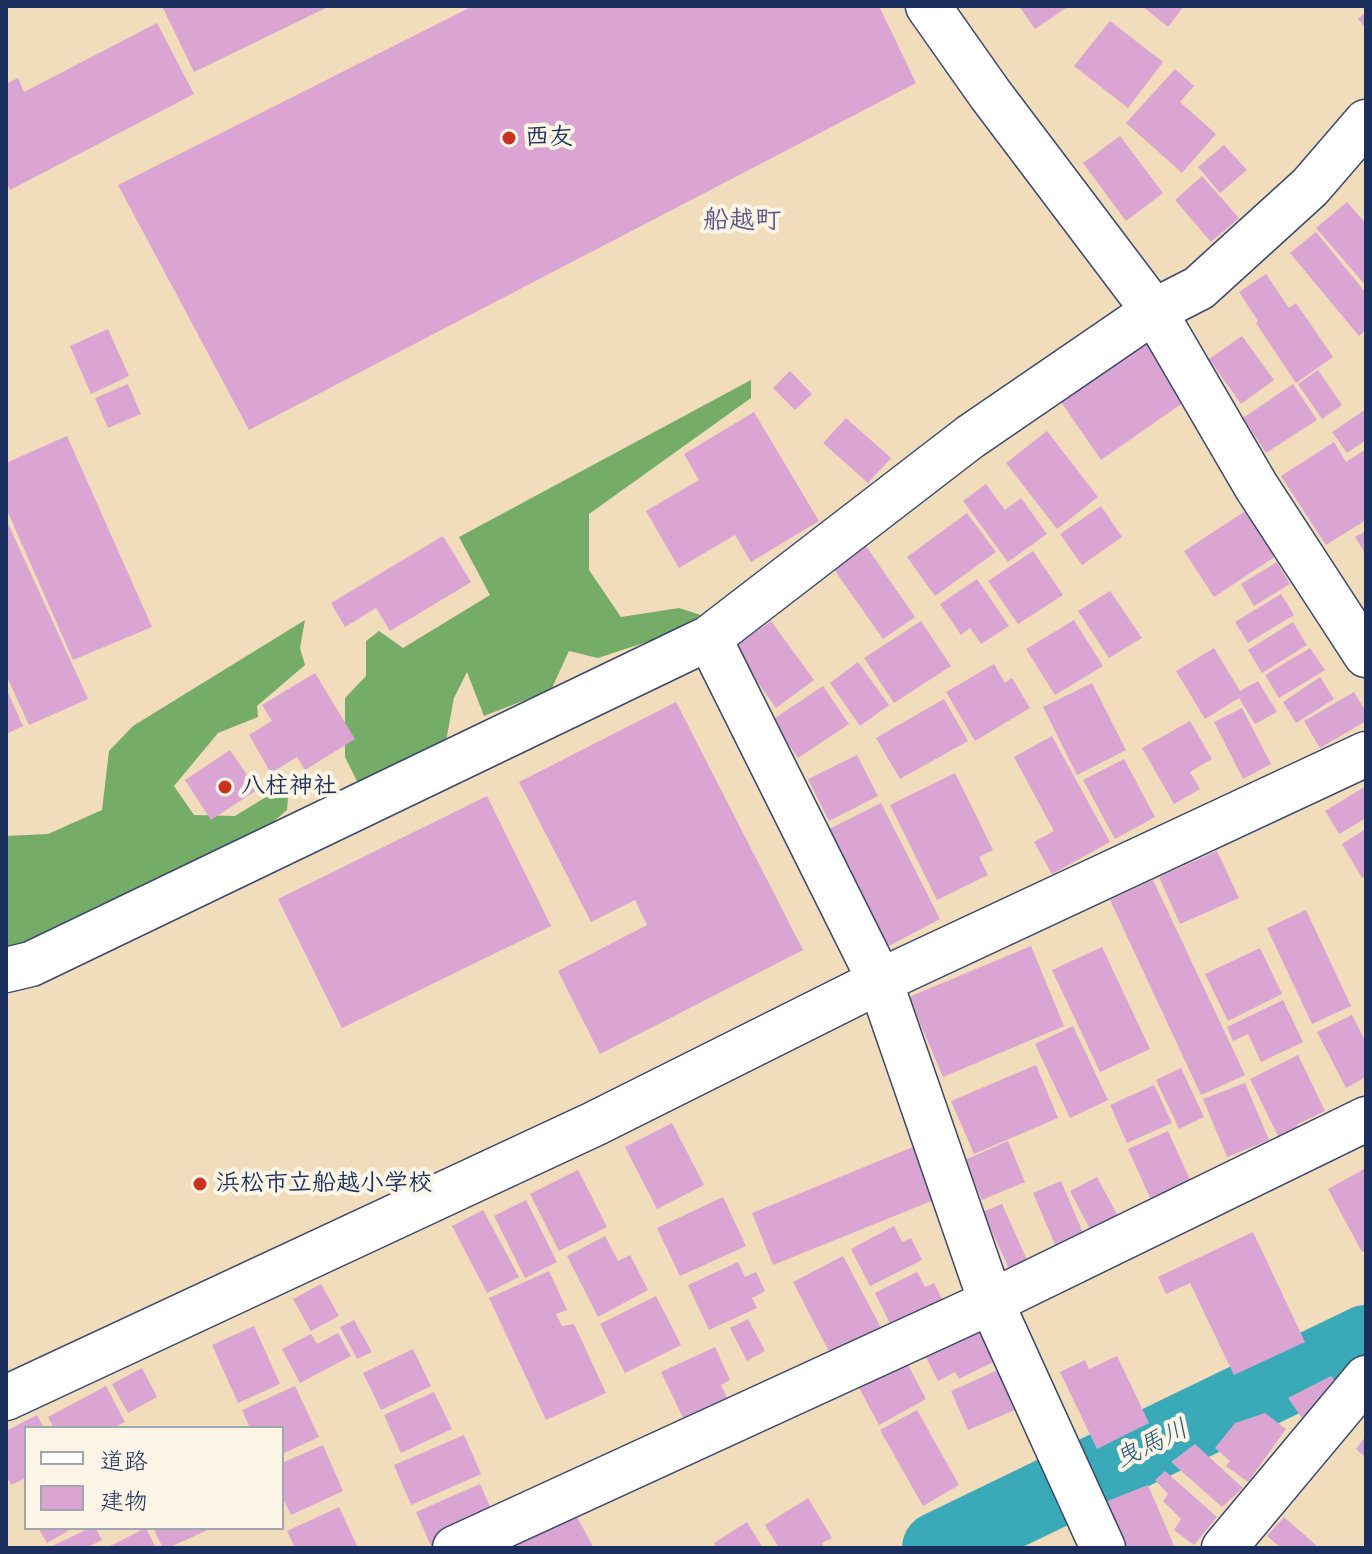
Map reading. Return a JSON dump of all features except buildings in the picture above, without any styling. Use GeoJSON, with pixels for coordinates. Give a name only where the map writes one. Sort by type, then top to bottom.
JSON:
{"type":"FeatureCollection","features":[{"type":"Feature","properties":{"kind":"street"},"geometry":{"type":"LineString","coordinates":[[928,6],[990,94],[1154,311],[1256,486],[1366,655]]}},
{"type":"Feature","properties":{"kind":"street"},"geometry":{"type":"LineString","coordinates":[[6,970],[31,964],[709,638],[970,437],[1154,311],[1199,288],[1310,187],[1366,122]]}},
{"type":"Feature","properties":{"kind":"street"},"geometry":{"type":"LineString","coordinates":[[709,638],[880,981],[991,1302],[1103,1548]]}},
{"type":"Feature","properties":{"kind":"street"},"geometry":{"type":"LineString","coordinates":[[6,1398],[594,1124],[880,981],[1366,754]]}},
{"type":"Feature","properties":{"kind":"street"},"geometry":{"type":"LineString","coordinates":[[455,1548],[991,1302],[1366,1119]]}},
{"type":"Feature","properties":{"kind":"street"},"geometry":{"type":"LineString","coordinates":[[1224,1548],[1366,1378]]}},
{"type":"Feature","properties":{"kind":"green space"},"geometry":{"type":"Polygon","coordinates":[[[751,380],[751,398],[589,514],[589,570],[621,617],[679,608],[701,615],[665,636],[598,658],[569,651],[551,690],[484,716],[467,672],[454,698],[444,752],[363,793],[345,757],[345,698],[366,676],[366,641],[379,631],[403,648],[490,595],[459,537],[751,380]]]}},
{"type":"Feature","properties":{"kind":"green space"},"geometry":{"type":"Polygon","coordinates":[[[305,620],[300,648],[305,665],[257,706],[258,717],[218,733],[174,786],[194,815],[235,816],[289,783],[287,810],[237,853],[97,906],[22,945],[6,947],[6,836],[48,834],[102,810],[109,751],[133,726],[305,620]]]}},
{"type":"Feature","properties":{"kind":"waterway","name":"曳馬川"},"geometry":{"type":"LineString","coordinates":[[938,1548],[1366,1341]]}},
{"type":"Feature","properties":{"kind":"place","name":"西友"},"geometry":{"type":"Point","coordinates":[509,138]}},
{"type":"Feature","properties":{"kind":"place","name":"八柱神社"},"geometry":{"type":"Point","coordinates":[225,787]}},
{"type":"Feature","properties":{"kind":"place","name":"浜松市立船越小学校"},"geometry":{"type":"Point","coordinates":[200,1184]}},
{"type":"Feature","properties":{"kind":"district","name":"船越町"},"geometry":{"type":"Point","coordinates":[742,221]}}]}
